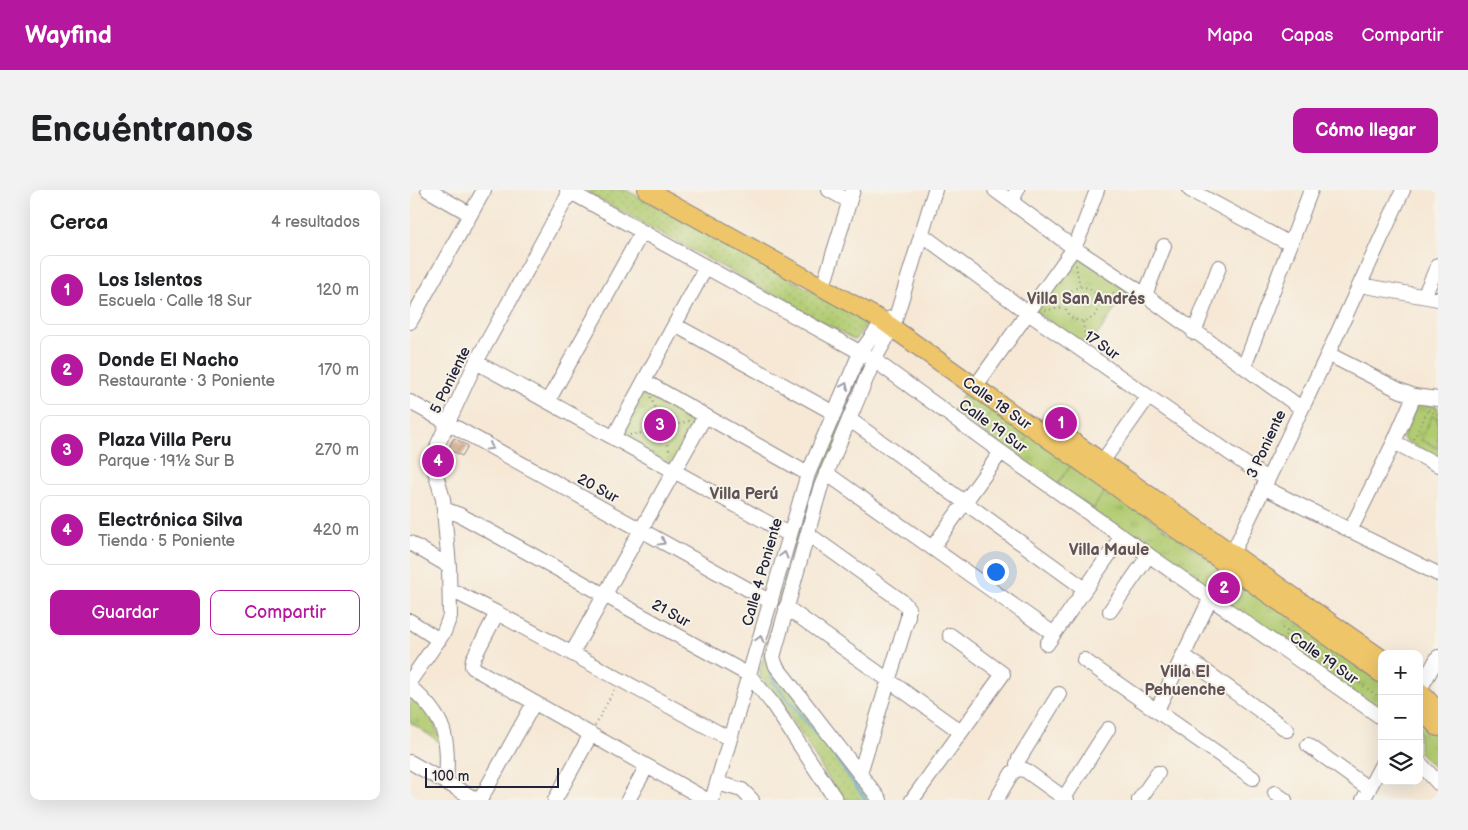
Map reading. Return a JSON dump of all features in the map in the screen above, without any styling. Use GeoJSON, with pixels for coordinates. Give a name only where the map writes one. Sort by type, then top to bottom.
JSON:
{"type":"FeatureCollection","features":[{"type":"Feature","properties":{"kind":"main road","name":"Calle 18 Sur"},"geometry":{"type":"LineString","coordinates":[[647,190],[891,321]]}},
{"type":"Feature","properties":{"kind":"main road","name":"Calle 18 Sur"},"geometry":{"type":"LineString","coordinates":[[672,190],[826,277],[1229,558],[1378,656]]}},
{"type":"Feature","properties":{"kind":"main road","name":"Calle 18 Sur"},"geometry":{"type":"LineString","coordinates":[[978,382],[1102,462],[1229,558],[1299,615],[1378,671]]}},
{"type":"Feature","properties":{"kind":"main road"},"geometry":{"type":"LineString","coordinates":[[1423,695],[1438,711]]}},
{"type":"Feature","properties":{"kind":"main road"},"geometry":{"type":"LineString","coordinates":[[1423,711],[1438,727]]}},
{"type":"Feature","properties":{"kind":"street"},"geometry":{"type":"LineString","coordinates":[[428,190],[470,214]]}},
{"type":"Feature","properties":{"kind":"street"},"geometry":{"type":"LineString","coordinates":[[410,322],[484,190]]}},
{"type":"Feature","properties":{"kind":"street"},"geometry":{"type":"LineString","coordinates":[[826,277],[851,196],[829,190]]}},
{"type":"Feature","properties":{"kind":"street","name":"Calle 4 Poniente"},"geometry":{"type":"LineString","coordinates":[[860,773],[776,666],[774,653],[817,498],[891,321],[922,234],[935,190]]}},
{"type":"Feature","properties":{"kind":"street"},"geometry":{"type":"LineString","coordinates":[[995,190],[1015,196],[1074,248],[1133,286],[1301,408]]}},
{"type":"Feature","properties":{"kind":"street"},"geometry":{"type":"LineString","coordinates":[[978,382],[1074,248],[1097,190]]}},
{"type":"Feature","properties":{"kind":"street"},"geometry":{"type":"LineString","coordinates":[[1190,190],[1290,244]]}},
{"type":"Feature","properties":{"kind":"street"},"geometry":{"type":"LineString","coordinates":[[1244,367],[1310,190]]}},
{"type":"Feature","properties":{"kind":"street","name":"3 Poniente"},"geometry":{"type":"LineString","coordinates":[[1157,710],[1328,354],[1403,190]]}},
{"type":"Feature","properties":{"kind":"street","name":"Calle 19 Sur"},"geometry":{"type":"LineString","coordinates":[[570,191],[874,360],[1001,452],[1378,715]]}},
{"type":"Feature","properties":{"kind":"street","name":"5 Poniente"},"geometry":{"type":"LineString","coordinates":[[410,681],[439,640],[449,622],[451,590],[444,509],[434,468],[438,444],[476,362],[570,191]]}},
{"type":"Feature","properties":{"kind":"street"},"geometry":{"type":"LineString","coordinates":[[548,402],[642,232]]}},
{"type":"Feature","properties":{"kind":"street","name":"17 Sur"},"geometry":{"type":"LineString","coordinates":[[922,234],[1265,484],[1350,531],[1438,574]]}},
{"type":"Feature","properties":{"kind":"street"},"geometry":{"type":"LineString","coordinates":[[1145,295],[1164,246]]}},
{"type":"Feature","properties":{"kind":"street"},"geometry":{"type":"LineString","coordinates":[[1360,285],[1431,297],[1438,265]]}},
{"type":"Feature","properties":{"kind":"street"},"geometry":{"type":"LineString","coordinates":[[613,438],[706,268]]}},
{"type":"Feature","properties":{"kind":"street"},"geometry":{"type":"LineString","coordinates":[[1194,332],[1219,268]]}},
{"type":"Feature","properties":{"kind":"street","name":"Calle 4 Poniente"},"geometry":{"type":"LineString","coordinates":[[712,800],[808,474],[860,353],[891,321]]}},
{"type":"Feature","properties":{"kind":"street"},"geometry":{"type":"LineString","coordinates":[[675,325],[834,414]]}},
{"type":"Feature","properties":{"kind":"street"},"geometry":{"type":"LineString","coordinates":[[1328,354],[1399,390],[1414,396],[1438,400]]}},
{"type":"Feature","properties":{"kind":"street"},"geometry":{"type":"LineString","coordinates":[[476,362],[790,536]]}},
{"type":"Feature","properties":{"kind":"street"},"geometry":{"type":"LineString","coordinates":[[644,381],[808,474]]}},
{"type":"Feature","properties":{"kind":"street"},"geometry":{"type":"LineString","coordinates":[[1350,531],[1394,442],[1414,396]]}},
{"type":"Feature","properties":{"kind":"street"},"geometry":{"type":"LineString","coordinates":[[1102,462],[1148,397]]}},
{"type":"Feature","properties":{"kind":"street","name":"20 Sur"},"geometry":{"type":"LineString","coordinates":[[410,402],[771,602]]}},
{"type":"Feature","properties":{"kind":"street"},"geometry":{"type":"LineString","coordinates":[[572,653],[705,416]]}},
{"type":"Feature","properties":{"kind":"street"},"geometry":{"type":"LineString","coordinates":[[850,419],[1085,589]]}},
{"type":"Feature","properties":{"kind":"street"},"geometry":{"type":"LineString","coordinates":[[1394,442],[1438,465]]}},
{"type":"Feature","properties":{"kind":"street"},"geometry":{"type":"LineString","coordinates":[[932,548],[1001,452]]}},
{"type":"Feature","properties":{"kind":"street"},"geometry":{"type":"LineString","coordinates":[[826,473],[932,548],[1050,639],[1122,536]]}},
{"type":"Feature","properties":{"kind":"street","name":"21 Sur"},"geometry":{"type":"LineString","coordinates":[[444,509],[460,515],[750,675],[772,703],[836,800]]}},
{"type":"Feature","properties":{"kind":"street"},"geometry":{"type":"LineString","coordinates":[[808,534],[907,606],[908,614],[860,773],[880,800]]}},
{"type":"Feature","properties":{"kind":"street"},"geometry":{"type":"LineString","coordinates":[[410,543],[449,566]]}},
{"type":"Feature","properties":{"kind":"street"},"geometry":{"type":"LineString","coordinates":[[1110,611],[1149,555]]}},
{"type":"Feature","properties":{"kind":"street"},"geometry":{"type":"LineString","coordinates":[[451,590],[730,739]]}},
{"type":"Feature","properties":{"kind":"street"},"geometry":{"type":"LineString","coordinates":[[786,607],[961,732]]}},
{"type":"Feature","properties":{"kind":"street"},"geometry":{"type":"LineString","coordinates":[[497,613],[474,656],[472,666],[707,800]]}},
{"type":"Feature","properties":{"kind":"street"},"geometry":{"type":"LineString","coordinates":[[410,621],[439,640]]}},
{"type":"Feature","properties":{"kind":"street"},"geometry":{"type":"LineString","coordinates":[[912,800],[1003,674],[950,635]]}},
{"type":"Feature","properties":{"kind":"street"},"geometry":{"type":"LineString","coordinates":[[1183,655],[1287,730]]}},
{"type":"Feature","properties":{"kind":"street"},"geometry":{"type":"LineString","coordinates":[[1423,684],[1438,657]]}},
{"type":"Feature","properties":{"kind":"street"},"geometry":{"type":"LineString","coordinates":[[1084,660],[1253,778]]}},
{"type":"Feature","properties":{"kind":"street"},"geometry":{"type":"LineString","coordinates":[[410,687],[430,705],[441,723],[447,748],[446,783]]}},
{"type":"Feature","properties":{"kind":"street"},"geometry":{"type":"LineString","coordinates":[[1018,769],[1018,759],[1059,694]]}},
{"type":"Feature","properties":{"kind":"street"},"geometry":{"type":"LineString","coordinates":[[410,762],[478,800],[534,702]]}},
{"type":"Feature","properties":{"kind":"street"},"geometry":{"type":"LineString","coordinates":[[996,800],[1012,772],[1018,769],[1025,770],[1065,799],[1108,729]]}},
{"type":"Feature","properties":{"kind":"street"},"geometry":{"type":"LineString","coordinates":[[555,800],[591,734]]}},
{"type":"Feature","properties":{"kind":"street"},"geometry":{"type":"LineString","coordinates":[[1308,745],[1366,795],[1378,772]]}},
{"type":"Feature","properties":{"kind":"street"},"geometry":{"type":"LineString","coordinates":[[628,800],[647,766]]}},
{"type":"Feature","properties":{"kind":"street"},"geometry":{"type":"LineString","coordinates":[[1423,766],[1438,783]]}},
{"type":"Feature","properties":{"kind":"street"},"geometry":{"type":"LineString","coordinates":[[1139,800],[1158,773]]}},
{"type":"Feature","properties":{"kind":"street"},"geometry":{"type":"LineString","coordinates":[[717,783],[742,790],[752,800]]}},
{"type":"Feature","properties":{"kind":"path"},"geometry":{"type":"LineString","coordinates":[[1074,248],[1080,287]]}},
{"type":"Feature","properties":{"kind":"path"},"geometry":{"type":"LineString","coordinates":[[1099,299],[1133,286]]}},
{"type":"Feature","properties":{"kind":"path"},"geometry":{"type":"LineString","coordinates":[[1080,287],[1092,290],[1099,299],[1099,311],[1096,316],[1086,322],[1075,320],[1067,313],[1065,308],[1066,297],[1070,292],[1080,287]]}},
{"type":"Feature","properties":{"kind":"path"},"geometry":{"type":"LineString","coordinates":[[1028,312],[1065,308]]}},
{"type":"Feature","properties":{"kind":"path"},"geometry":{"type":"LineString","coordinates":[[644,381],[663,429],[674,472]]}},
{"type":"Feature","properties":{"kind":"path"},"geometry":{"type":"LineString","coordinates":[[1412,442],[1428,410]]}},
{"type":"Feature","properties":{"kind":"path"},"geometry":{"type":"LineString","coordinates":[[613,438],[663,429],[705,416]]}},
{"type":"Feature","properties":{"kind":"path"},"geometry":{"type":"LineString","coordinates":[[1278,646],[1299,615]]}},
{"type":"Feature","properties":{"kind":"path"},"geometry":{"type":"LineString","coordinates":[[1282,628],[1378,696]]}},
{"type":"Feature","properties":{"kind":"path"},"geometry":{"type":"LineString","coordinates":[[1305,665],[1325,634]]}},
{"type":"Feature","properties":{"kind":"path"},"geometry":{"type":"LineString","coordinates":[[1326,680],[1346,649]]}},
{"type":"Feature","properties":{"kind":"path"},"geometry":{"type":"LineString","coordinates":[[591,734],[620,679]]}},
{"type":"Feature","properties":{"kind":"green space"},"geometry":{"type":"Polygon","coordinates":[[[589,190],[626,190],[868,321],[855,340],[588,193],[589,190]]]}},
{"type":"Feature","properties":{"kind":"green space"},"geometry":{"type":"Polygon","coordinates":[[[1071,257],[1078,257],[1129,290],[1087,349],[1033,310],[1071,257]]]}},
{"type":"Feature","properties":{"kind":"green space"},"geometry":{"type":"Polygon","coordinates":[[[862,361],[867,363],[770,655],[873,800],[842,800],[782,704],[760,676],[760,670],[812,475],[862,361]]]}},
{"type":"Feature","properties":{"kind":"green space"},"geometry":{"type":"Polygon","coordinates":[[[646,383],[704,415],[675,467],[617,435],[646,383]]]}},
{"type":"Feature","properties":{"kind":"green space"},"geometry":{"type":"Polygon","coordinates":[[[967,388],[1378,679],[1378,711],[952,412],[967,388]]]}},
{"type":"Feature","properties":{"kind":"green space"},"geometry":{"type":"Polygon","coordinates":[[[1418,404],[1438,407],[1438,458],[1404,440],[1403,437],[1418,404]]]}},
{"type":"Feature","properties":{"kind":"green space"},"geometry":{"type":"Polygon","coordinates":[[[993,410],[1029,436],[1016,455],[980,429],[993,410]]]}},
{"type":"Feature","properties":{"kind":"green space"},"geometry":{"type":"Polygon","coordinates":[[[1432,416],[1438,419],[1438,448],[1421,440],[1432,416]]]}},
{"type":"Feature","properties":{"kind":"green space"},"geometry":{"type":"Polygon","coordinates":[[[1071,465],[1106,489],[1093,509],[1057,485],[1071,465]]]}},
{"type":"Feature","properties":{"kind":"green space"},"geometry":{"type":"Polygon","coordinates":[[[413,695],[428,707],[442,744],[410,722],[410,700],[413,695]]]}},
{"type":"Feature","properties":{"kind":"green space"},"geometry":{"type":"Polygon","coordinates":[[[1423,722],[1438,738],[1438,772],[1423,756],[1423,722]]]}},
{"type":"Feature","properties":{"kind":"building"},"geometry":{"type":"Polygon","coordinates":[[[454,438],[468,446],[462,456],[448,449],[454,438]]]}},
{"type":"Feature","properties":{"kind":"waterway"},"geometry":{"type":"LineString","coordinates":[[767,664],[775,684],[835,757],[866,800]]}},
{"type":"Feature","properties":{"kind":"place","name":"Los Islentos"},"geometry":{"type":"Point","coordinates":[1061,423]}},
{"type":"Feature","properties":{"kind":"place","name":"Plaza Villa Peru"},"geometry":{"type":"Point","coordinates":[660,425]}},
{"type":"Feature","properties":{"kind":"place","name":"Electrónica Silva"},"geometry":{"type":"Point","coordinates":[438,461]}},
{"type":"Feature","properties":{"kind":"place","name":"Donde El Nacho"},"geometry":{"type":"Point","coordinates":[1224,588]}},
{"type":"Feature","properties":{"kind":"district","name":"Villa San Andrés"},"geometry":{"type":"Point","coordinates":[1086,298]}},
{"type":"Feature","properties":{"kind":"district","name":"Villa Perú"},"geometry":{"type":"Point","coordinates":[744,493]}},
{"type":"Feature","properties":{"kind":"district","name":"Villa Maule"},"geometry":{"type":"Point","coordinates":[1109,549]}},
{"type":"Feature","properties":{"kind":"district","name":"Villa El Pehuenche"},"geometry":{"type":"Point","coordinates":[1185,680]}}]}
